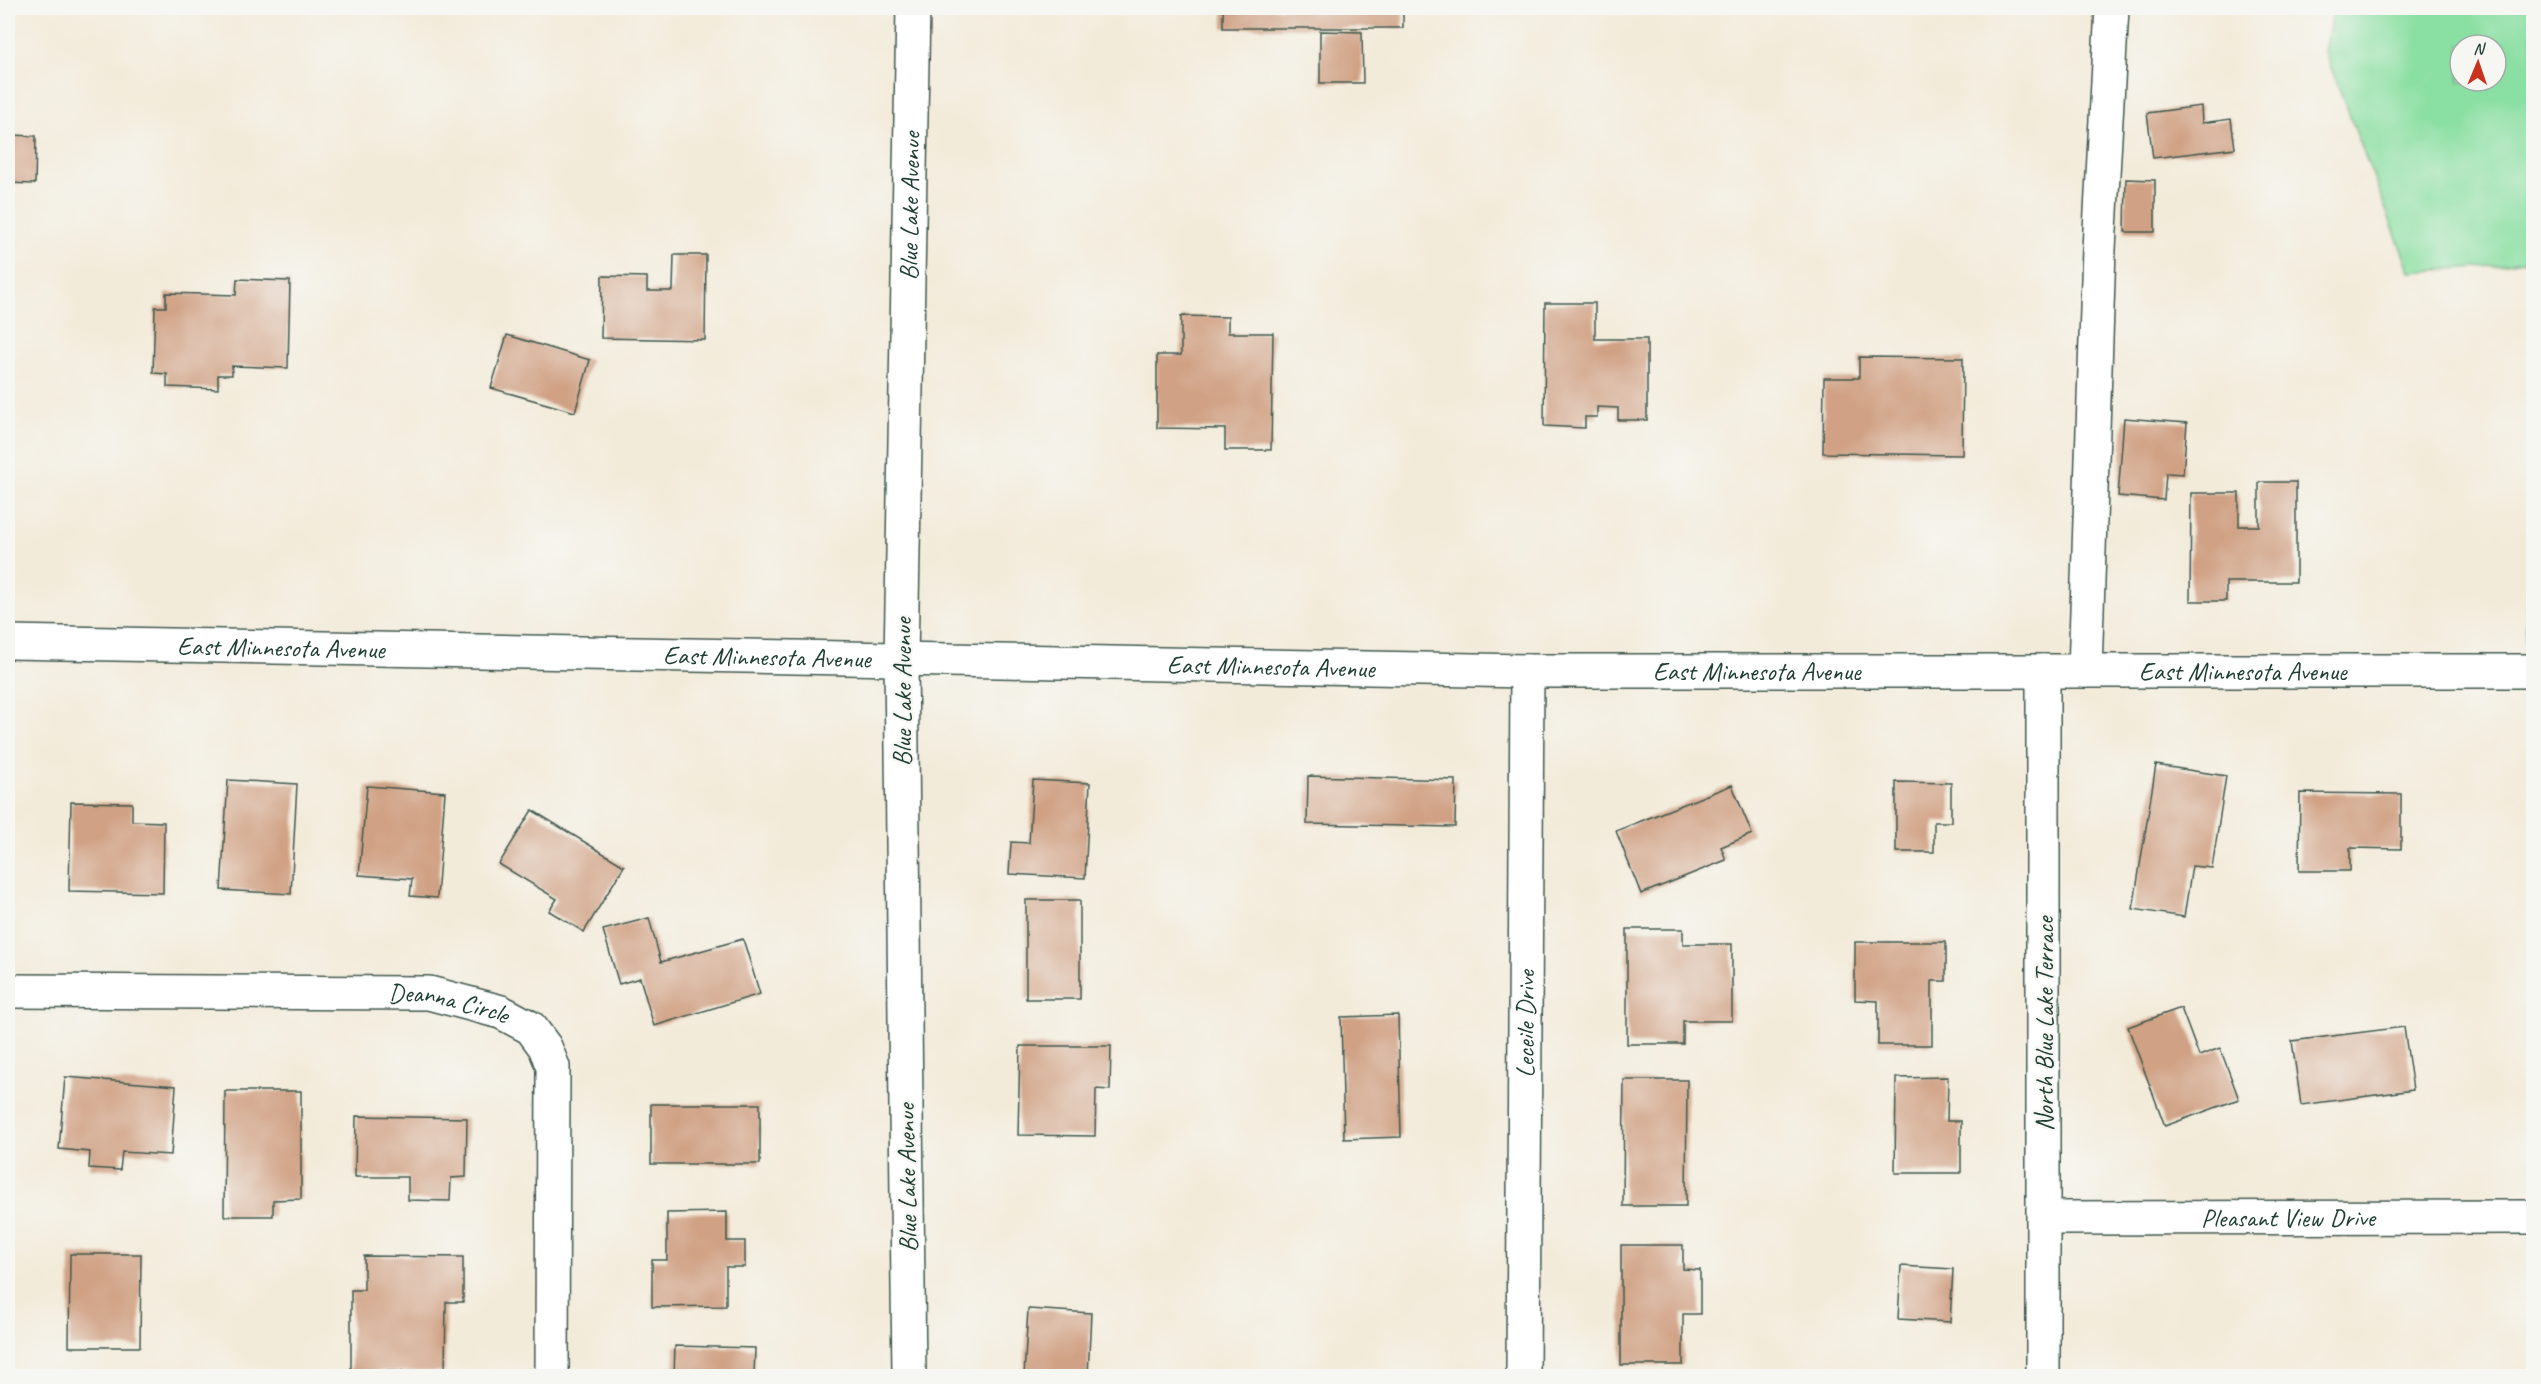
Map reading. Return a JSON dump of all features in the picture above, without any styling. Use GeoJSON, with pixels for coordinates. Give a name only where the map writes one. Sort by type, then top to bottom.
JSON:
{"type":"FeatureCollection","features":[{"type":"Feature","properties":{"kind":"street","name":"Blue Lake Avenue"},"geometry":{"type":"LineString","coordinates":[[909,1377],[901,660],[913,8]]}},
{"type":"Feature","properties":{"kind":"street"},"geometry":{"type":"LineString","coordinates":[[2085,671],[2099,249],[2112,8]]}},
{"type":"Feature","properties":{"kind":"street","name":"East Minnesota Avenue"},"geometry":{"type":"LineString","coordinates":[[8,642],[1527,671],[2534,671]]}},
{"type":"Feature","properties":{"kind":"street","name":"Leceile Drive"},"geometry":{"type":"LineString","coordinates":[[1523,1377],[1527,671]]}},
{"type":"Feature","properties":{"kind":"street","name":"North Blue Lake Terrace"},"geometry":{"type":"LineString","coordinates":[[2043,671],[2043,1377]]}},
{"type":"Feature","properties":{"kind":"street","name":"Deanna Circle"},"geometry":{"type":"LineString","coordinates":[[8,991],[429,993],[501,1012],[531,1028],[545,1047],[553,1067],[552,1377]]}},
{"type":"Feature","properties":{"kind":"street","name":"Pleasant View Drive"},"geometry":{"type":"LineString","coordinates":[[2044,1218],[2534,1217]]}},
{"type":"Feature","properties":{"kind":"green space"},"geometry":{"type":"Polygon","coordinates":[[[2333,8],[2533,8],[2533,259],[2494,266],[2410,272],[2325,52],[2333,8]]]}},
{"type":"Feature","properties":{"kind":"green space"},"geometry":{"type":"Polygon","coordinates":[[[2533,551],[2533,644],[2525,644],[2530,561],[2533,551]]]}},
{"type":"Feature","properties":{"kind":"building"},"geometry":{"type":"Polygon","coordinates":[[[1223,8],[1403,8],[1403,28],[1223,28],[1223,8]]]}},
{"type":"Feature","properties":{"kind":"building"},"geometry":{"type":"Polygon","coordinates":[[[1320,31],[1362,32],[1363,83],[1320,83],[1320,31]]]}},
{"type":"Feature","properties":{"kind":"building"},"geometry":{"type":"Polygon","coordinates":[[[2201,106],[2202,123],[2231,119],[2235,148],[2153,158],[2147,113],[2201,106]]]}},
{"type":"Feature","properties":{"kind":"building"},"geometry":{"type":"Polygon","coordinates":[[[8,135],[36,136],[35,184],[8,183],[8,135]]]}},
{"type":"Feature","properties":{"kind":"building"},"geometry":{"type":"Polygon","coordinates":[[[2126,179],[2155,180],[2155,232],[2125,232],[2126,179]]]}},
{"type":"Feature","properties":{"kind":"building"},"geometry":{"type":"Polygon","coordinates":[[[674,255],[706,255],[705,340],[601,338],[602,276],[647,277],[647,291],[673,291],[674,255]]]}},
{"type":"Feature","properties":{"kind":"building"},"geometry":{"type":"Polygon","coordinates":[[[237,279],[290,281],[288,368],[232,366],[232,375],[218,375],[218,389],[167,387],[167,374],[153,373],[155,307],[166,307],[166,293],[236,295],[237,279]]]}},
{"type":"Feature","properties":{"kind":"building"},"geometry":{"type":"Polygon","coordinates":[[[1545,303],[1595,303],[1595,339],[1647,339],[1647,420],[1618,420],[1618,408],[1597,407],[1597,417],[1585,417],[1585,428],[1544,426],[1545,303]]]}},
{"type":"Feature","properties":{"kind":"building"},"geometry":{"type":"Polygon","coordinates":[[[1181,316],[1228,317],[1228,333],[1273,333],[1271,450],[1225,450],[1225,429],[1157,428],[1157,355],[1181,355],[1181,316]]]}},
{"type":"Feature","properties":{"kind":"building"},"geometry":{"type":"Polygon","coordinates":[[[507,335],[590,360],[575,412],[491,388],[507,335]]]}},
{"type":"Feature","properties":{"kind":"building"},"geometry":{"type":"Polygon","coordinates":[[[1859,357],[1963,358],[1962,455],[1823,453],[1824,378],[1859,378],[1859,357]]]}},
{"type":"Feature","properties":{"kind":"building"},"geometry":{"type":"Polygon","coordinates":[[[2124,418],[2187,423],[2183,474],[2166,473],[2164,500],[2118,496],[2124,418]]]}},
{"type":"Feature","properties":{"kind":"building"},"geometry":{"type":"Polygon","coordinates":[[[2259,482],[2296,482],[2296,582],[2226,582],[2226,601],[2190,601],[2191,493],[2239,493],[2239,526],[2259,526],[2259,482]]]}},
{"type":"Feature","properties":{"kind":"building"},"geometry":{"type":"Polygon","coordinates":[[[2156,765],[2226,776],[2212,868],[2192,866],[2184,917],[2133,909],[2156,765]]]}},
{"type":"Feature","properties":{"kind":"building"},"geometry":{"type":"Polygon","coordinates":[[[1308,776],[1456,780],[1455,827],[1307,824],[1308,776]]]}},
{"type":"Feature","properties":{"kind":"building"},"geometry":{"type":"Polygon","coordinates":[[[228,780],[297,784],[291,894],[221,890],[228,780]]]}},
{"type":"Feature","properties":{"kind":"building"},"geometry":{"type":"Polygon","coordinates":[[[1033,780],[1090,783],[1085,878],[1009,874],[1011,842],[1029,843],[1033,780]]]}},
{"type":"Feature","properties":{"kind":"building"},"geometry":{"type":"Polygon","coordinates":[[[1896,782],[1951,783],[1951,822],[1934,822],[1934,852],[1896,852],[1896,782]]]}},
{"type":"Feature","properties":{"kind":"building"},"geometry":{"type":"Polygon","coordinates":[[[1732,785],[1752,834],[1721,847],[1726,860],[1641,894],[1616,831],[1732,785]]]}},
{"type":"Feature","properties":{"kind":"building"},"geometry":{"type":"Polygon","coordinates":[[[367,786],[445,792],[437,898],[410,896],[412,879],[359,875],[367,786]]]}},
{"type":"Feature","properties":{"kind":"building"},"geometry":{"type":"Polygon","coordinates":[[[2300,793],[2401,794],[2401,849],[2350,848],[2350,871],[2299,871],[2300,793]]]}},
{"type":"Feature","properties":{"kind":"building"},"geometry":{"type":"Polygon","coordinates":[[[71,802],[132,803],[132,821],[164,822],[163,893],[69,891],[71,802]]]}},
{"type":"Feature","properties":{"kind":"building"},"geometry":{"type":"Polygon","coordinates":[[[532,810],[624,866],[584,932],[549,911],[557,899],[499,864],[532,810]]]}},
{"type":"Feature","properties":{"kind":"building"},"geometry":{"type":"Polygon","coordinates":[[[1026,900],[1080,900],[1080,999],[1026,999],[1026,900]]]}},
{"type":"Feature","properties":{"kind":"building"},"geometry":{"type":"Polygon","coordinates":[[[649,918],[661,962],[743,939],[760,994],[654,1026],[640,978],[619,984],[603,930],[649,918]]]}},
{"type":"Feature","properties":{"kind":"building"},"geometry":{"type":"Polygon","coordinates":[[[1627,929],[1683,929],[1683,944],[1732,944],[1732,1021],[1683,1021],[1683,1044],[1627,1044],[1627,929]]]}},
{"type":"Feature","properties":{"kind":"building"},"geometry":{"type":"Polygon","coordinates":[[[1855,942],[1946,942],[1946,981],[1932,981],[1932,1045],[1878,1045],[1878,1001],[1855,1000],[1855,942]]]}},
{"type":"Feature","properties":{"kind":"building"},"geometry":{"type":"Polygon","coordinates":[[[2181,1008],[2199,1056],[2220,1048],[2239,1099],[2165,1126],[2128,1027],[2181,1008]]]}},
{"type":"Feature","properties":{"kind":"building"},"geometry":{"type":"Polygon","coordinates":[[[1398,1015],[1401,1137],[1344,1139],[1341,1017],[1398,1015]]]}},
{"type":"Feature","properties":{"kind":"building"},"geometry":{"type":"Polygon","coordinates":[[[2404,1027],[2413,1090],[2301,1105],[2292,1041],[2404,1027]]]}},
{"type":"Feature","properties":{"kind":"building"},"geometry":{"type":"Polygon","coordinates":[[[1020,1046],[1111,1046],[1110,1090],[1096,1089],[1095,1136],[1018,1135],[1020,1046]]]}},
{"type":"Feature","properties":{"kind":"building"},"geometry":{"type":"Polygon","coordinates":[[[65,1077],[176,1086],[171,1155],[122,1152],[120,1170],[89,1168],[90,1152],[59,1149],[65,1077]]]}},
{"type":"Feature","properties":{"kind":"building"},"geometry":{"type":"Polygon","coordinates":[[[1948,1077],[1947,1121],[1961,1121],[1961,1173],[1895,1173],[1896,1078],[1948,1077]]]}},
{"type":"Feature","properties":{"kind":"building"},"geometry":{"type":"Polygon","coordinates":[[[1624,1080],[1687,1080],[1686,1206],[1623,1206],[1624,1080]]]}},
{"type":"Feature","properties":{"kind":"building"},"geometry":{"type":"Polygon","coordinates":[[[225,1091],[301,1091],[301,1199],[273,1200],[273,1216],[224,1216],[225,1091]]]}},
{"type":"Feature","properties":{"kind":"building"},"geometry":{"type":"Polygon","coordinates":[[[651,1104],[760,1104],[760,1164],[651,1164],[651,1104]]]}},
{"type":"Feature","properties":{"kind":"building"},"geometry":{"type":"Polygon","coordinates":[[[356,1116],[467,1118],[466,1177],[451,1178],[450,1201],[408,1200],[408,1177],[355,1177],[356,1116]]]}},
{"type":"Feature","properties":{"kind":"building"},"geometry":{"type":"Polygon","coordinates":[[[727,1212],[727,1241],[745,1241],[745,1267],[726,1267],[726,1306],[652,1307],[652,1260],[667,1260],[667,1213],[727,1212]]]}},
{"type":"Feature","properties":{"kind":"building"},"geometry":{"type":"Polygon","coordinates":[[[1621,1245],[1683,1245],[1683,1269],[1700,1270],[1700,1314],[1683,1314],[1683,1365],[1621,1365],[1621,1245]]]}},
{"type":"Feature","properties":{"kind":"building"},"geometry":{"type":"Polygon","coordinates":[[[70,1254],[141,1254],[140,1347],[69,1347],[70,1254]]]}},
{"type":"Feature","properties":{"kind":"building"},"geometry":{"type":"Polygon","coordinates":[[[364,1256],[463,1257],[463,1302],[446,1302],[445,1372],[351,1371],[351,1290],[364,1290],[364,1256]]]}},
{"type":"Feature","properties":{"kind":"building"},"geometry":{"type":"Polygon","coordinates":[[[1901,1266],[1953,1269],[1950,1322],[1898,1319],[1901,1266]]]}},
{"type":"Feature","properties":{"kind":"building"},"geometry":{"type":"Polygon","coordinates":[[[1028,1309],[1091,1313],[1088,1376],[1024,1376],[1028,1309]]]}},
{"type":"Feature","properties":{"kind":"building"},"geometry":{"type":"Polygon","coordinates":[[[675,1346],[755,1348],[754,1376],[674,1376],[675,1346]]]}}]}
